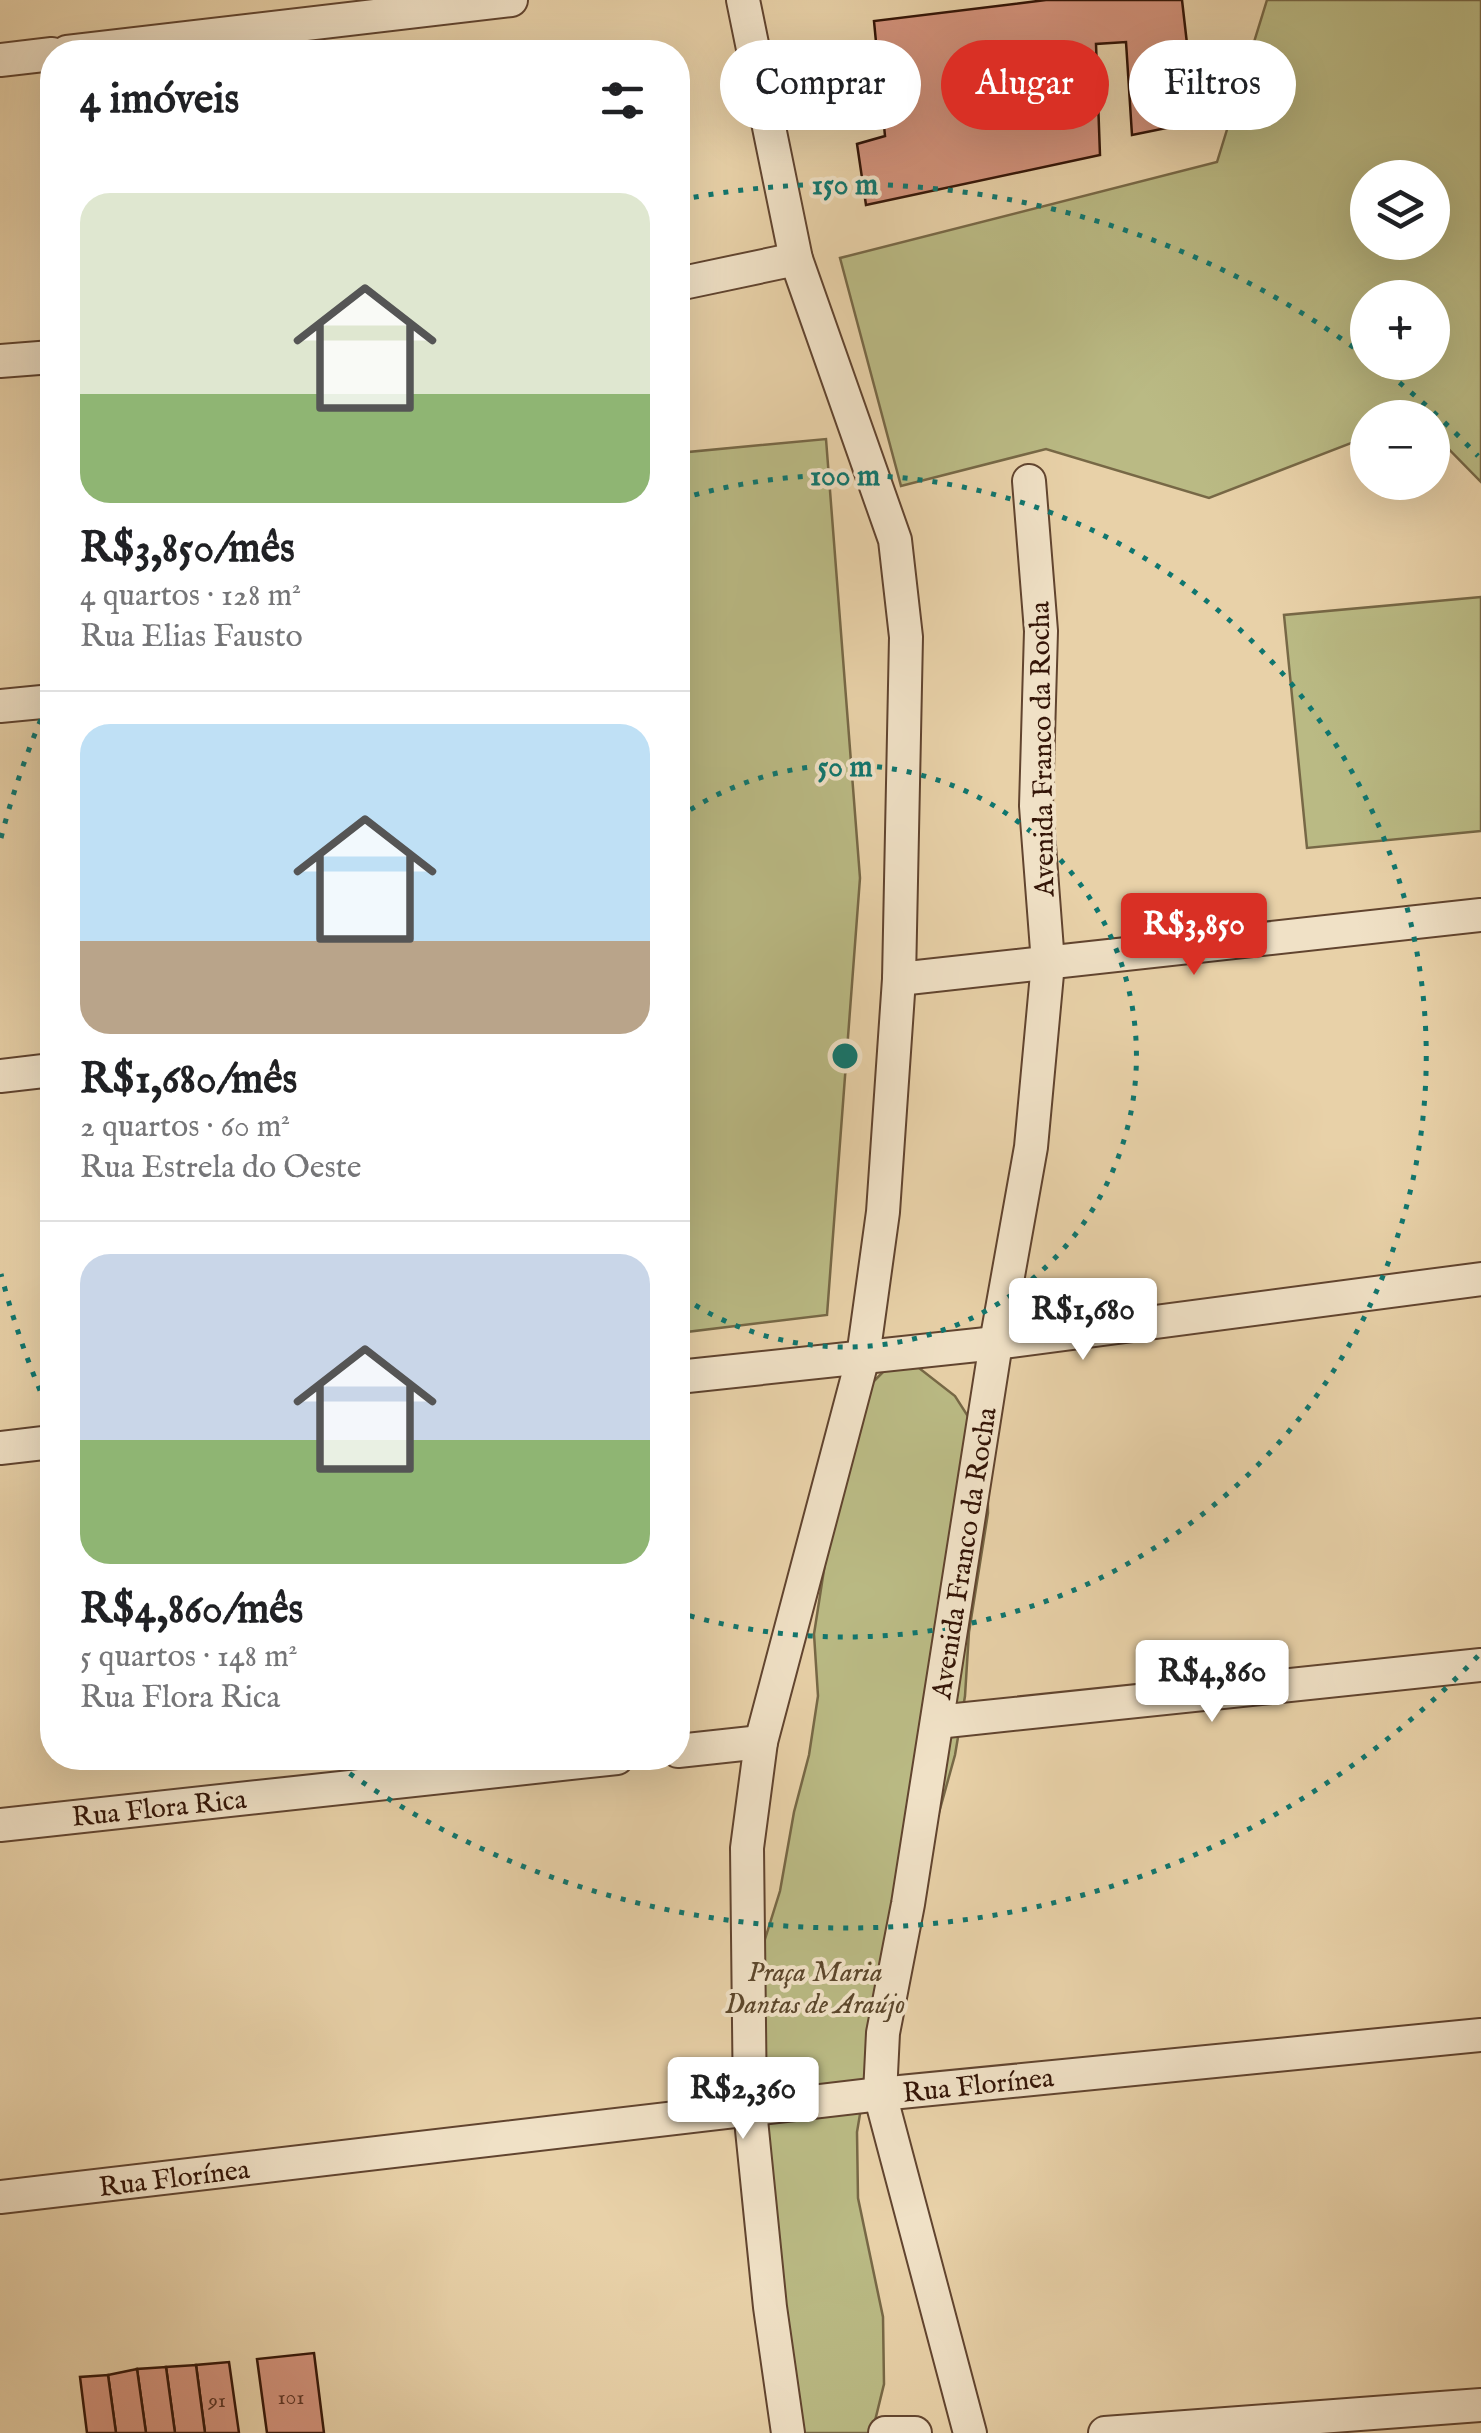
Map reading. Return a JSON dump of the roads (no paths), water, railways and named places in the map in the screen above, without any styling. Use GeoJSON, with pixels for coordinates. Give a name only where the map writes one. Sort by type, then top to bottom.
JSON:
{"type":"FeatureCollection","features":[{"type":"Feature","properties":{"kind":"street"},"geometry":{"type":"LineString","coordinates":[[169,40],[511,0]]}},
{"type":"Feature","properties":{"kind":"street"},"geometry":{"type":"LineString","coordinates":[[743,0],[796,260],[895,540],[906,637],[899,979],[883,1212],[862,1357],[762,1742],[748,1848],[750,2110],[770,2307],[788,2433]]}},
{"type":"Feature","properties":{"kind":"street"},"geometry":{"type":"LineString","coordinates":[[0,60],[40,55]]}},
{"type":"Feature","properties":{"kind":"street"},"geometry":{"type":"LineString","coordinates":[[690,282],[796,260]]}},
{"type":"Feature","properties":{"kind":"street"},"geometry":{"type":"LineString","coordinates":[[0,361],[40,358]]}},
{"type":"Feature","properties":{"kind":"street","name":"Avenida Franco da Rocha"},"geometry":{"type":"LineString","coordinates":[[970,2433],[880,2094],[883,2033],[908,1904],[996,1343],[1031,1147],[1048,962],[1036,806],[1041,630],[1029,481]]}},
{"type":"Feature","properties":{"kind":"street"},"geometry":{"type":"LineString","coordinates":[[0,706],[40,702]]}},
{"type":"Feature","properties":{"kind":"street"},"geometry":{"type":"LineString","coordinates":[[899,979],[1481,915]]}},
{"type":"Feature","properties":{"kind":"street"},"geometry":{"type":"LineString","coordinates":[[0,1076],[40,1071]]}},
{"type":"Feature","properties":{"kind":"street"},"geometry":{"type":"LineString","coordinates":[[690,1375],[996,1343],[1481,1279]]}},
{"type":"Feature","properties":{"kind":"street"},"geometry":{"type":"LineString","coordinates":[[0,1448],[40,1443]]}},
{"type":"Feature","properties":{"kind":"street"},"geometry":{"type":"LineString","coordinates":[[937,1722],[1481,1665]]}},
{"type":"Feature","properties":{"kind":"street"},"geometry":{"type":"LineString","coordinates":[[690,1750],[762,1742]]}},
{"type":"Feature","properties":{"kind":"street","name":"Rua Flora Rica"},"geometry":{"type":"LineString","coordinates":[[0,1825],[506,1770]]}},
{"type":"Feature","properties":{"kind":"street","name":"Rua Florínea"},"geometry":{"type":"LineString","coordinates":[[0,2197],[880,2094],[1481,2034]]}},
{"type":"Feature","properties":{"kind":"street"},"geometry":{"type":"LineString","coordinates":[[1104,2433],[1481,2405]]}},
{"type":"Feature","properties":{"kind":"street"},"geometry":{"type":"LineString","coordinates":[[885,2433],[915,2433]]}},
{"type":"Feature","properties":{"kind":"park label","name":"Praça Maria Dantas de Araújo"},"geometry":{"type":"Point","coordinates":[815,1987]}}]}
